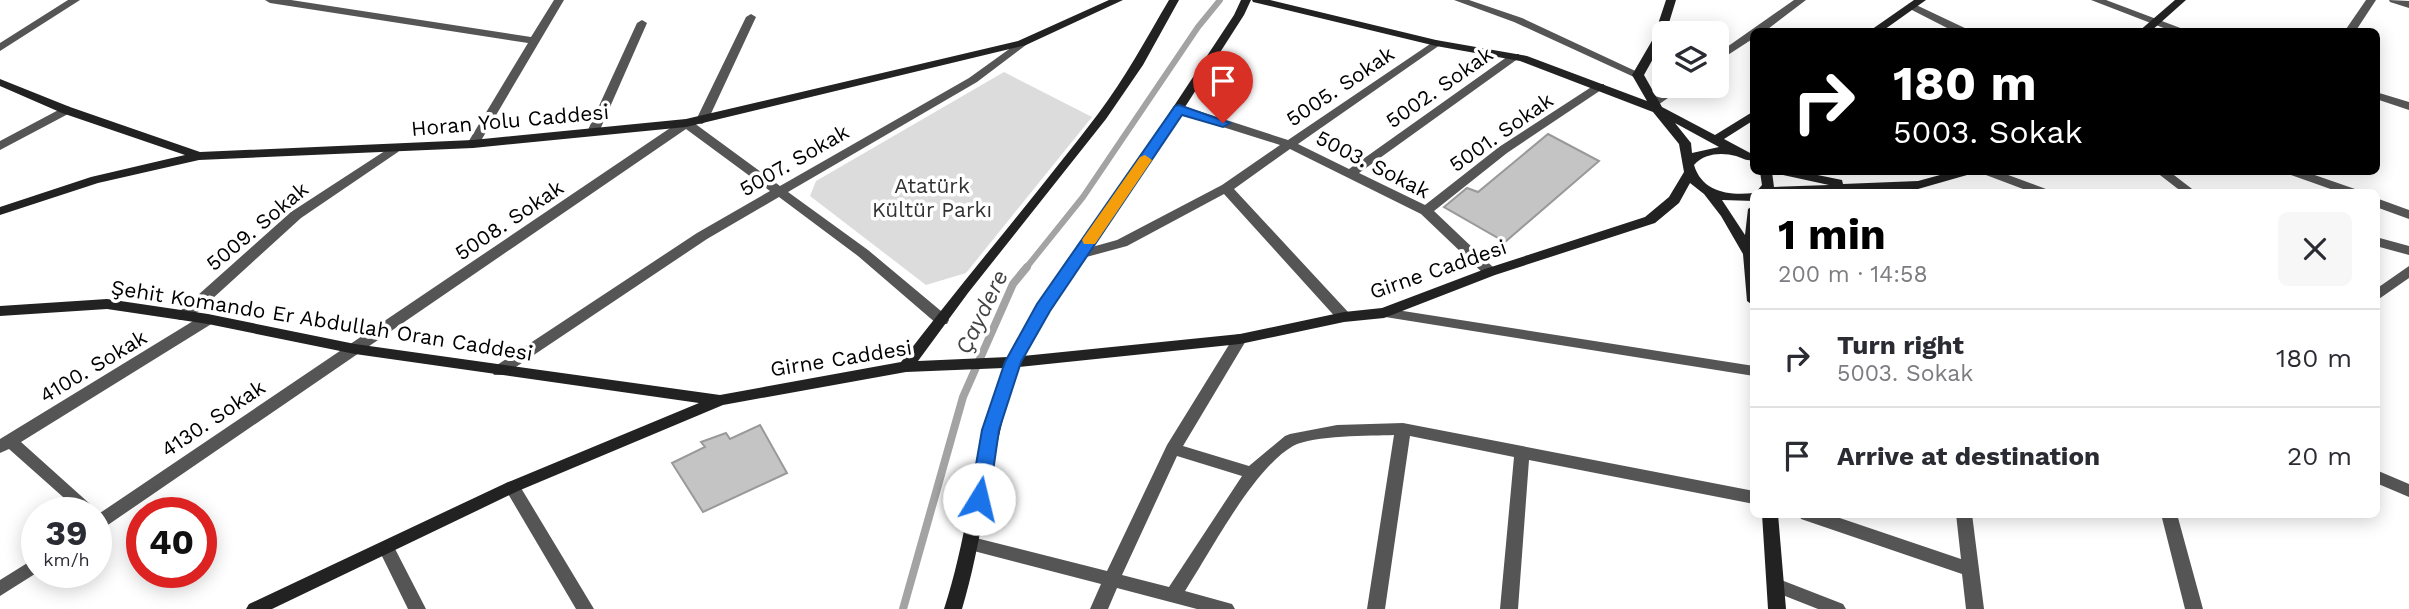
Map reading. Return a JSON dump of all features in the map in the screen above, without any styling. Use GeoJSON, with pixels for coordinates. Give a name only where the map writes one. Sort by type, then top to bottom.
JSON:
{"type":"FeatureCollection","features":[{"type":"Feature","properties":{"kind":"street"},"geometry":{"type":"LineString","coordinates":[[0,48],[75,0]]}},
{"type":"Feature","properties":{"kind":"street"},"geometry":{"type":"LineString","coordinates":[[270,0],[535,41]]}},
{"type":"Feature","properties":{"kind":"street"},"geometry":{"type":"LineString","coordinates":[[473,144],[559,0]]}},
{"type":"Feature","properties":{"kind":"street","name":"5007. Sokak"},"geometry":{"type":"LineString","coordinates":[[499,371],[702,236],[973,80],[1022,43],[1118,0]]}},
{"type":"Feature","properties":{"kind":"street"},"geometry":{"type":"LineString","coordinates":[[906,367],[1102,116],[1137,65],[1174,0]]}},
{"type":"Feature","properties":{"kind":"street"},"geometry":{"type":"LineString","coordinates":[[953,609],[972,544],[990,430],[1013,362],[1043,308],[1179,109],[1240,15],[1246,0]]}},
{"type":"Feature","properties":{"kind":"street"},"geometry":{"type":"LineString","coordinates":[[1257,0],[1436,43],[1515,56],[1656,106],[1750,158]]}},
{"type":"Feature","properties":{"kind":"street"},"geometry":{"type":"LineString","coordinates":[[1459,0],[1518,20],[1638,75],[1656,106],[1685,143],[1689,169],[1726,214],[1750,253]]}},
{"type":"Feature","properties":{"kind":"street"},"geometry":{"type":"LineString","coordinates":[[1638,75],[1647,63],[1665,22],[1671,0]]}},
{"type":"Feature","properties":{"kind":"street"},"geometry":{"type":"LineString","coordinates":[[1761,28],[1801,0]]}},
{"type":"Feature","properties":{"kind":"street"},"geometry":{"type":"LineString","coordinates":[[2096,0],[2174,28]]}},
{"type":"Feature","properties":{"kind":"street"},"geometry":{"type":"LineString","coordinates":[[2148,28],[2181,0]]}},
{"type":"Feature","properties":{"kind":"street"},"geometry":{"type":"LineString","coordinates":[[2352,28],[2371,0]]}},
{"type":"Feature","properties":{"kind":"street"},"geometry":{"type":"LineString","coordinates":[[2395,0],[2409,5]]}},
{"type":"Feature","properties":{"kind":"street"},"geometry":{"type":"LineString","coordinates":[[1879,28],[1916,3],[1958,28]]}},
{"type":"Feature","properties":{"kind":"street"},"geometry":{"type":"LineString","coordinates":[[702,120],[751,17]]}},
{"type":"Feature","properties":{"kind":"street"},"geometry":{"type":"LineString","coordinates":[[593,132],[642,23]]}},
{"type":"Feature","properties":{"kind":"street"},"geometry":{"type":"LineString","coordinates":[[1729,50],[1750,36]]}},
{"type":"Feature","properties":{"kind":"street","name":"Horan Yolu Caddesi"},"geometry":{"type":"LineString","coordinates":[[0,211],[95,180],[199,156],[473,144],[685,124],[1022,43]]}},
{"type":"Feature","properties":{"kind":"street","name":"5005. Sokak"},"geometry":{"type":"LineString","coordinates":[[1079,255],[1122,243],[1226,188],[1436,43]]}},
{"type":"Feature","properties":{"kind":"street","name":"5002. Sokak"},"geometry":{"type":"LineString","coordinates":[[1350,174],[1515,56]]}},
{"type":"Feature","properties":{"kind":"street"},"geometry":{"type":"LineString","coordinates":[[0,82],[66,110],[199,156]]}},
{"type":"Feature","properties":{"kind":"street","name":"5001. Sokak"},"geometry":{"type":"LineString","coordinates":[[1426,211],[1503,150],[1600,86]]}},
{"type":"Feature","properties":{"kind":"street"},"geometry":{"type":"LineString","coordinates":[[2380,95],[2409,106]]}},
{"type":"Feature","properties":{"kind":"street"},"geometry":{"type":"LineString","coordinates":[[1656,106],[1665,98]]}},
{"type":"Feature","properties":{"kind":"street","name":"5003. Sokak"},"geometry":{"type":"LineString","coordinates":[[1179,109],[1289,144],[1426,211],[1490,272]]}},
{"type":"Feature","properties":{"kind":"street"},"geometry":{"type":"LineString","coordinates":[[0,146],[66,110]]}},
{"type":"Feature","properties":{"kind":"street"},"geometry":{"type":"LineString","coordinates":[[1715,140],[1750,117]]}},
{"type":"Feature","properties":{"kind":"street"},"geometry":{"type":"LineString","coordinates":[[685,124],[780,190],[863,253],[942,320]]}},
{"type":"Feature","properties":{"kind":"street","name":"5008. Sokak"},"geometry":{"type":"LineString","coordinates":[[355,349],[685,124]]}},
{"type":"Feature","properties":{"kind":"street","name":"5009. Sokak"},"geometry":{"type":"LineString","coordinates":[[184,316],[296,215],[394,149]]}},
{"type":"Feature","properties":{"kind":"street"},"geometry":{"type":"LineString","coordinates":[[1689,169],[1697,155],[1704,152],[1726,151],[1750,159]]}},
{"type":"Feature","properties":{"kind":"street","name":"Girne Caddesi"},"geometry":{"type":"LineString","coordinates":[[255,609],[512,487],[721,400],[906,367],[1013,362],[1240,339],[1344,317],[1384,313],[1490,272],[1650,220],[1674,200],[1689,169]]}},
{"type":"Feature","properties":{"kind":"street"},"geometry":{"type":"LineString","coordinates":[[1799,175],[1869,189]]}},
{"type":"Feature","properties":{"kind":"street"},"geometry":{"type":"LineString","coordinates":[[1883,189],[1918,185],[1953,175]]}},
{"type":"Feature","properties":{"kind":"street"},"geometry":{"type":"LineString","coordinates":[[1998,175],[2033,189]]}},
{"type":"Feature","properties":{"kind":"street"},"geometry":{"type":"LineString","coordinates":[[2166,175],[2185,189]]}},
{"type":"Feature","properties":{"kind":"street"},"geometry":{"type":"LineString","coordinates":[[2303,175],[2342,189]]}},
{"type":"Feature","properties":{"kind":"street"},"geometry":{"type":"LineString","coordinates":[[1226,188],[1344,317]]}},
{"type":"Feature","properties":{"kind":"street"},"geometry":{"type":"LineString","coordinates":[[1708,191],[1732,198],[1750,195]]}},
{"type":"Feature","properties":{"kind":"street"},"geometry":{"type":"LineString","coordinates":[[2380,204],[2409,215]]}},
{"type":"Feature","properties":{"kind":"street"},"geometry":{"type":"LineString","coordinates":[[2380,242],[2409,251]]}},
{"type":"Feature","properties":{"kind":"street"},"geometry":{"type":"LineString","coordinates":[[2380,293],[2409,271]]}},
{"type":"Feature","properties":{"kind":"street","name":"Şehit Komando Er Abdullah Oran Caddesi"},"geometry":{"type":"LineString","coordinates":[[0,311],[107,304],[208,319],[355,349],[721,400]]}},
{"type":"Feature","properties":{"kind":"street"},"geometry":{"type":"LineString","coordinates":[[1384,313],[1750,370]]}},
{"type":"Feature","properties":{"kind":"street","name":"4100. Sokak"},"geometry":{"type":"LineString","coordinates":[[5,444],[208,319]]}},
{"type":"Feature","properties":{"kind":"street"},"geometry":{"type":"LineString","coordinates":[[1099,609],[1173,449],[1240,339]]}},
{"type":"Feature","properties":{"kind":"street","name":"4130. Sokak"},"geometry":{"type":"LineString","coordinates":[[112,508],[355,349]]}},
{"type":"Feature","properties":{"kind":"street"},"geometry":{"type":"LineString","coordinates":[[1376,609],[1403,429]]}},
{"type":"Feature","properties":{"kind":"street"},"geometry":{"type":"LineString","coordinates":[[1173,596],[1252,473],[1290,440],[1337,431],[1403,429],[1750,497]]}},
{"type":"Feature","properties":{"kind":"street"},"geometry":{"type":"LineString","coordinates":[[5,444],[71,497]]}},
{"type":"Feature","properties":{"kind":"street"},"geometry":{"type":"LineString","coordinates":[[1173,449],[1252,473]]}},
{"type":"Feature","properties":{"kind":"street"},"geometry":{"type":"LineString","coordinates":[[1509,609],[1522,452]]}},
{"type":"Feature","properties":{"kind":"street"},"geometry":{"type":"LineString","coordinates":[[2380,478],[2409,491]]}},
{"type":"Feature","properties":{"kind":"street"},"geometry":{"type":"LineString","coordinates":[[512,487],[585,609]]}},
{"type":"Feature","properties":{"kind":"street"},"geometry":{"type":"LineString","coordinates":[[1770,518],[1777,609]]}},
{"type":"Feature","properties":{"kind":"street"},"geometry":{"type":"LineString","coordinates":[[1819,518],[1970,570]]}},
{"type":"Feature","properties":{"kind":"street"},"geometry":{"type":"LineString","coordinates":[[1964,518],[1975,609]]}},
{"type":"Feature","properties":{"kind":"street"},"geometry":{"type":"LineString","coordinates":[[2170,518],[2194,609]]}},
{"type":"Feature","properties":{"kind":"street"},"geometry":{"type":"LineString","coordinates":[[972,544],[1226,609]]}},
{"type":"Feature","properties":{"kind":"street"},"geometry":{"type":"LineString","coordinates":[[386,548],[417,609]]}},
{"type":"Feature","properties":{"kind":"street"},"geometry":{"type":"LineString","coordinates":[[0,589],[21,575]]}},
{"type":"Feature","properties":{"kind":"street"},"geometry":{"type":"LineString","coordinates":[[1776,585],[1837,609]]}},
{"type":"Feature","properties":{"kind":"green space","name":"Atatürk Kültür Parkı"},"geometry":{"type":"Polygon","coordinates":[[[1004,72],[1092,117],[966,273],[926,285],[810,196],[816,181],[1004,72]]]}},
{"type":"Feature","properties":{"kind":"building"},"geometry":{"type":"Polygon","coordinates":[[[1548,134],[1599,161],[1505,242],[1444,207],[1467,188],[1478,192],[1548,134]]]}},
{"type":"Feature","properties":{"kind":"building"},"geometry":{"type":"Polygon","coordinates":[[[760,425],[787,473],[703,512],[672,463],[705,447],[701,442],[726,433],[730,439],[760,425]]]}},
{"type":"Feature","properties":{"kind":"waterway","name":"Çaydere"},"geometry":{"type":"LineString","coordinates":[[1026,268],[1083,197],[1198,27],[1220,0]]}},
{"type":"Feature","properties":{"kind":"waterway","name":"Çaydere"},"geometry":{"type":"LineString","coordinates":[[903,609],[963,397],[1013,284],[1027,267]]}},
{"type":"Feature","properties":{"kind":"slow traffic"},"geometry":{"type":"LineString","coordinates":[[1089,240],[1145,160]]}},
{"type":"Feature","properties":{"kind":"route"},"geometry":{"type":"LineString","coordinates":[[979,499],[990,430],[1013,362],[1043,308],[1179,109],[1223,123]]}}]}
